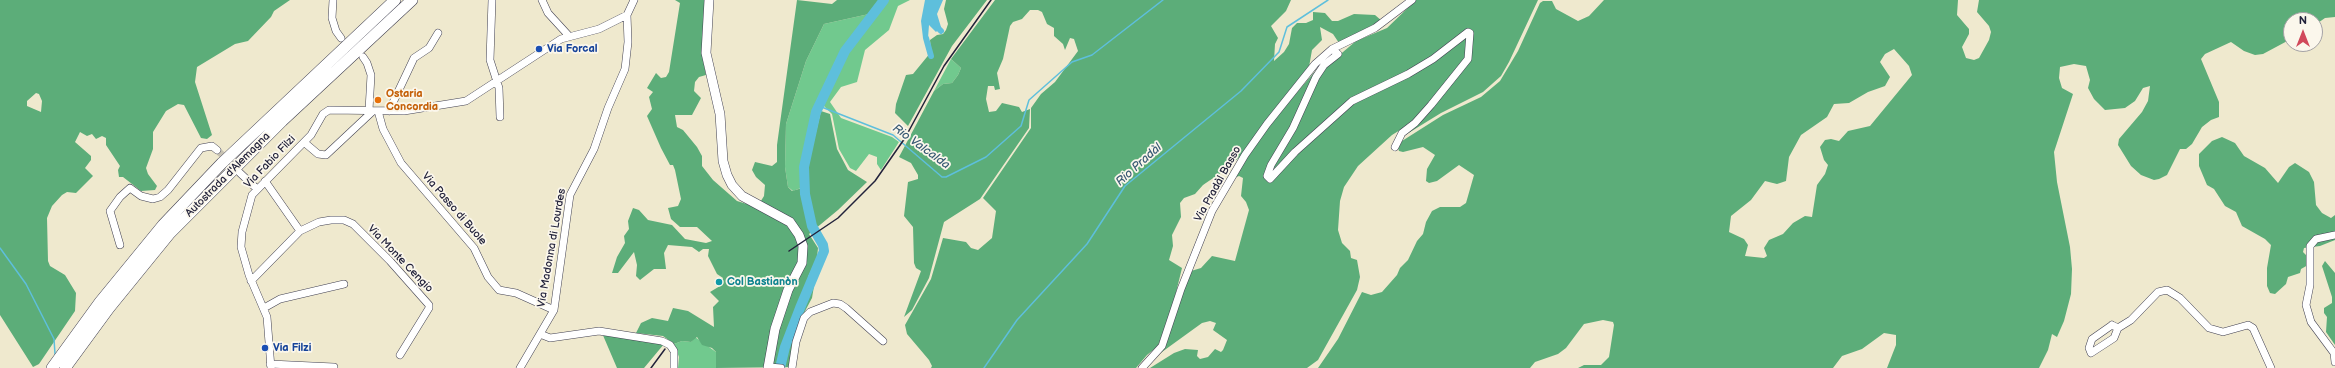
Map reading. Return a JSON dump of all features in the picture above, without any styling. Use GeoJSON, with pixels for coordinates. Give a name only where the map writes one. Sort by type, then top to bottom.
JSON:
{"type":"FeatureCollection","features":[{"type":"Feature","properties":{"kind":"highway"},"geometry":{"type":"LineString","coordinates":[[359,33],[388,0]]}},
{"type":"Feature","properties":{"kind":"highway","name":"Autostrada d'Alemagna"},"geometry":{"type":"LineString","coordinates":[[65,368],[75,344],[100,302],[163,225],[222,163],[395,0]]}},
{"type":"Feature","properties":{"kind":"highway","name":"Autostrada d'Alemagna"},"geometry":{"type":"LineString","coordinates":[[52,368],[75,344],[170,233],[282,121],[412,0]]}},
{"type":"Feature","properties":{"kind":"main road"},"geometry":{"type":"LineString","coordinates":[[709,0],[706,53],[720,114],[726,171],[732,185],[742,196],[790,222],[799,235],[803,250],[801,267],[782,306],[773,338],[771,368]]}},
{"type":"Feature","properties":{"kind":"street"},"geometry":{"type":"LineString","coordinates":[[333,0],[332,18],[336,31],[341,38]]}},
{"type":"Feature","properties":{"kind":"street"},"geometry":{"type":"LineString","coordinates":[[492,0],[490,60],[497,80],[500,117]]}},
{"type":"Feature","properties":{"kind":"street"},"geometry":{"type":"LineString","coordinates":[[542,0],[548,13],[569,36]]}},
{"type":"Feature","properties":{"kind":"street"},"geometry":{"type":"LineString","coordinates":[[305,143],[318,154],[326,155],[373,111],[404,111],[466,101],[497,80],[569,36],[599,29],[627,15],[634,0]]}},
{"type":"Feature","properties":{"kind":"street","name":"Via Pradàl Basso"},"geometry":{"type":"LineString","coordinates":[[1142,368],[1162,346],[1181,289],[1206,224],[1245,155],[1315,64],[1332,49],[1375,28],[1412,0]]}},
{"type":"Feature","properties":{"kind":"street","name":"Via Madonna di Lourdes"},"geometry":{"type":"LineString","coordinates":[[520,368],[554,310],[570,195],[592,154],[608,108],[625,69],[628,42],[627,15]]}},
{"type":"Feature","properties":{"kind":"street"},"geometry":{"type":"LineString","coordinates":[[1332,49],[1338,54],[1324,65],[1316,77],[1293,128],[1271,166],[1267,176],[1270,178],[1295,152],[1352,101],[1408,74],[1433,59],[1468,32],[1470,33],[1468,59],[1432,104],[1415,123],[1402,133],[1396,147]]}},
{"type":"Feature","properties":{"kind":"street"},"geometry":{"type":"LineString","coordinates":[[389,111],[414,58],[430,48],[438,33]]}},
{"type":"Feature","properties":{"kind":"street"},"geometry":{"type":"LineString","coordinates":[[363,57],[367,63],[371,75],[373,111]]}},
{"type":"Feature","properties":{"kind":"street","name":"Via Fabio Filzi"},"geometry":{"type":"LineString","coordinates":[[271,366],[264,308],[251,281],[241,247],[248,203],[257,189],[305,143],[326,111],[373,111]]}},
{"type":"Feature","properties":{"kind":"street","name":"Via Passo di Buole"},"geometry":{"type":"LineString","coordinates":[[373,111],[401,163],[474,248],[488,277],[499,290],[516,293],[554,310]]}},
{"type":"Feature","properties":{"kind":"street"},"geometry":{"type":"LineString","coordinates":[[120,245],[110,211],[120,197],[130,188],[141,196],[153,199],[160,197],[168,190],[201,148],[212,146],[217,150]]}},
{"type":"Feature","properties":{"kind":"street"},"geometry":{"type":"LineString","coordinates":[[240,173],[257,189]]}},
{"type":"Feature","properties":{"kind":"street"},"geometry":{"type":"LineString","coordinates":[[265,181],[300,231]]}},
{"type":"Feature","properties":{"kind":"street","name":"Via Monte Cengio"},"geometry":{"type":"LineString","coordinates":[[251,281],[300,231],[319,222],[331,220],[344,220],[353,224],[390,261],[429,305],[429,308],[400,355]]}},
{"type":"Feature","properties":{"kind":"street"},"geometry":{"type":"LineString","coordinates":[[2335,235],[2316,238],[2310,246],[2310,285],[2306,305],[2311,322],[2334,353],[2335,362]]}},
{"type":"Feature","properties":{"kind":"street"},"geometry":{"type":"LineString","coordinates":[[264,308],[280,299],[344,284]]}},
{"type":"Feature","properties":{"kind":"street"},"geometry":{"type":"LineString","coordinates":[[2118,328],[2131,320],[2158,292],[2167,290],[2180,298],[2209,328],[2223,332],[2248,326],[2253,328],[2271,368]]}},
{"type":"Feature","properties":{"kind":"street"},"geometry":{"type":"LineString","coordinates":[[792,368],[796,342],[804,318],[810,312],[833,303],[840,304],[883,341]]}},
{"type":"Feature","properties":{"kind":"street"},"geometry":{"type":"LineString","coordinates":[[540,334],[550,338],[599,331],[662,341],[670,344],[674,351],[674,368]]}},
{"type":"Feature","properties":{"kind":"street"},"geometry":{"type":"LineString","coordinates":[[271,366],[334,367]]}},
{"type":"Feature","properties":{"kind":"street"},"geometry":{"type":"LineString","coordinates":[[771,368],[781,368]]}},
{"type":"Feature","properties":{"kind":"green space"},"geometry":{"type":"Polygon","coordinates":[[[0,0],[290,0],[274,11],[271,17],[248,41],[235,44],[197,67],[195,82],[212,135],[207,139],[201,138],[184,105],[178,104],[166,111],[153,132],[153,149],[146,168],[148,174],[157,186],[155,190],[141,191],[123,177],[119,177],[118,170],[120,166],[106,145],[106,138],[102,136],[96,139],[92,134],[87,136],[80,132],[75,142],[91,156],[91,160],[85,168],[93,176],[76,193],[67,192],[62,195],[52,206],[47,218],[48,261],[50,266],[65,275],[76,293],[75,311],[39,364],[33,367],[0,315],[0,0]],[[36,93],[27,101],[27,106],[41,112],[42,101],[39,94],[36,93]]]}},
{"type":"Feature","properties":{"kind":"green space"},"geometry":{"type":"Polygon","coordinates":[[[675,0],[705,0],[702,54],[706,75],[699,77],[695,82],[694,91],[701,98],[692,115],[675,115],[677,127],[683,130],[697,147],[702,156],[702,166],[713,180],[737,201],[750,205],[759,204],[764,196],[765,185],[756,177],[752,170],[755,162],[772,166],[777,162],[777,145],[797,0],[832,4],[837,0],[880,0],[869,14],[824,24],[806,61],[786,124],[785,167],[788,187],[792,191],[809,186],[808,166],[821,111],[830,114],[837,149],[848,170],[867,182],[838,210],[809,234],[818,248],[817,258],[808,277],[815,280],[812,298],[804,313],[795,367],[716,368],[716,352],[712,348],[702,345],[697,337],[691,342],[682,341],[674,344],[663,336],[636,333],[641,323],[652,318],[668,321],[673,308],[688,311],[714,327],[713,307],[719,301],[710,292],[720,286],[723,278],[717,274],[708,256],[709,249],[703,249],[699,252],[692,247],[668,245],[664,253],[666,269],[654,269],[640,280],[636,276],[637,265],[634,252],[618,273],[612,273],[617,257],[625,243],[624,236],[629,229],[628,221],[633,208],[639,210],[648,220],[672,225],[685,239],[706,243],[712,241],[697,227],[680,227],[671,219],[668,208],[678,206],[681,199],[675,170],[673,165],[670,165],[661,148],[647,116],[652,109],[649,97],[653,92],[647,88],[656,73],[661,78],[666,77],[669,72],[680,3],[675,0]]]}},
{"type":"Feature","properties":{"kind":"green space"},"geometry":{"type":"Polygon","coordinates":[[[887,0],[910,0],[898,6],[889,30],[865,50],[857,82],[841,87],[830,102],[841,118],[892,137],[899,142],[881,170],[877,164],[877,157],[869,154],[856,171],[850,168],[839,149],[832,114],[823,105],[847,53],[887,0]]]}},
{"type":"Feature","properties":{"kind":"green space"},"geometry":{"type":"Polygon","coordinates":[[[946,0],[987,0],[952,46],[908,126],[895,113],[896,104],[906,75],[913,74],[931,52],[930,40],[937,35],[943,34],[946,30],[948,24],[944,9],[946,0]]]}},
{"type":"Feature","properties":{"kind":"green space"},"geometry":{"type":"Polygon","coordinates":[[[995,0],[1291,0],[1286,11],[1271,26],[1278,38],[1275,44],[1274,61],[1284,52],[1289,44],[1292,28],[1297,23],[1306,23],[1313,20],[1313,12],[1325,13],[1332,21],[1338,21],[1354,14],[1375,15],[1382,21],[1339,43],[1333,34],[1320,27],[1322,40],[1312,50],[1309,67],[1243,154],[1225,170],[1203,185],[1195,194],[1184,198],[1180,203],[1181,217],[1172,235],[1173,246],[1169,260],[1182,268],[1172,309],[1158,346],[1147,355],[1136,368],[931,368],[932,366],[929,360],[907,334],[905,325],[931,279],[943,238],[966,242],[971,248],[978,250],[992,238],[996,211],[983,198],[1031,128],[1031,108],[1041,94],[1055,82],[1078,51],[1074,39],[1070,38],[1065,50],[1063,44],[1054,36],[1054,28],[1047,24],[1042,12],[1038,10],[1030,10],[1022,19],[1013,22],[1010,26],[1003,59],[997,73],[1000,89],[995,90],[994,86],[988,86],[986,99],[989,112],[996,111],[1002,103],[1019,107],[1022,112],[1030,109],[1029,128],[980,199],[944,222],[929,278],[912,310],[904,317],[921,271],[916,268],[914,263],[913,227],[904,216],[908,182],[918,179],[918,175],[911,163],[899,157],[934,91],[943,84],[952,83],[958,75],[961,68],[951,59],[995,0]]]}},
{"type":"Feature","properties":{"kind":"green space"},"geometry":{"type":"Polygon","coordinates":[[[1416,0],[1538,0],[1501,76],[1483,92],[1441,113],[1402,137],[1465,68],[1472,50],[1472,33],[1419,66],[1369,90],[1269,173],[1315,83],[1330,63],[1356,41],[1387,28],[1416,0]]]}},
{"type":"Feature","properties":{"kind":"green space"},"geometry":{"type":"Polygon","coordinates":[[[1604,0],[1958,0],[1957,15],[1969,29],[1969,34],[1962,47],[1966,58],[1974,60],[1979,58],[1989,40],[1991,32],[1989,26],[1977,12],[1979,0],[2335,0],[2335,17],[2323,19],[2323,12],[2283,12],[2283,43],[2263,54],[2255,55],[2244,51],[2231,42],[2205,54],[2201,59],[2219,102],[2219,117],[2211,120],[2202,127],[2192,144],[2186,149],[2180,149],[2167,175],[2159,179],[2154,180],[2141,175],[2131,166],[2118,145],[2119,139],[2142,112],[2148,101],[2150,86],[2143,88],[2135,101],[2125,108],[2105,110],[2094,99],[2088,88],[2090,80],[2086,66],[2074,64],[2060,67],[2059,78],[2062,88],[2073,94],[2054,152],[2057,182],[2070,247],[2072,269],[2071,294],[2064,321],[2057,337],[2052,334],[2048,350],[2039,368],[1887,368],[1896,345],[1896,335],[1884,333],[1862,349],[1842,356],[1833,368],[1578,368],[1584,365],[1601,365],[1609,357],[1614,325],[1613,322],[1603,320],[1584,324],[1566,348],[1558,354],[1535,362],[1530,368],[1318,368],[1338,339],[1362,292],[1371,295],[1382,292],[1408,260],[1417,241],[1423,234],[1426,222],[1432,211],[1440,207],[1460,207],[1466,203],[1474,175],[1459,165],[1437,181],[1429,183],[1426,181],[1427,169],[1435,155],[1423,147],[1403,152],[1399,151],[1398,148],[1402,141],[1443,115],[1481,97],[1500,81],[1518,51],[1540,3],[1543,1],[1552,1],[1556,9],[1578,21],[1589,16],[1604,0]],[[1894,49],[1885,54],[1880,62],[1890,77],[1885,86],[1868,92],[1849,103],[1834,104],[1827,117],[1801,135],[1789,157],[1786,181],[1777,184],[1765,181],[1751,200],[1731,216],[1729,232],[1744,239],[1748,245],[1745,256],[1764,258],[1767,256],[1764,248],[1769,240],[1783,234],[1793,223],[1805,216],[1812,217],[1817,185],[1825,174],[1828,165],[1824,160],[1820,147],[1825,140],[1831,139],[1839,141],[1848,131],[1870,126],[1912,75],[1909,66],[1894,49]]]}},
{"type":"Feature","properties":{"kind":"green space"},"geometry":{"type":"Polygon","coordinates":[[[869,14],[841,50],[815,105],[801,169],[801,188],[793,191],[788,187],[785,167],[786,124],[806,61],[824,24],[869,14]]]}},
{"type":"Feature","properties":{"kind":"green space"},"geometry":{"type":"Polygon","coordinates":[[[1468,35],[1466,57],[1413,122],[1392,135],[1358,166],[1344,187],[1340,201],[1338,230],[1342,243],[1350,251],[1351,258],[1357,260],[1360,277],[1357,290],[1318,360],[1307,368],[1150,368],[1174,353],[1185,349],[1198,350],[1197,356],[1200,359],[1208,357],[1215,349],[1221,352],[1223,350],[1227,340],[1213,330],[1216,323],[1210,321],[1202,323],[1155,357],[1191,271],[1201,268],[1212,256],[1235,261],[1249,210],[1246,202],[1241,196],[1243,178],[1239,176],[1232,179],[1269,125],[1323,62],[1298,116],[1265,174],[1280,171],[1350,105],[1468,35]]]}},
{"type":"Feature","properties":{"kind":"green space"},"geometry":{"type":"Polygon","coordinates":[[[951,59],[961,68],[958,75],[952,83],[943,84],[934,91],[951,59]]]}},
{"type":"Feature","properties":{"kind":"green space"},"geometry":{"type":"Polygon","coordinates":[[[2222,137],[2235,143],[2244,156],[2265,168],[2278,183],[2289,167],[2295,163],[2309,172],[2314,182],[2316,205],[2322,213],[2331,218],[2335,215],[2335,240],[2320,246],[2304,248],[2303,252],[2310,259],[2308,265],[2301,269],[2300,273],[2288,277],[2286,284],[2275,294],[2270,293],[2267,286],[2267,268],[2271,245],[2265,239],[2242,226],[2236,212],[2225,206],[2214,189],[2207,185],[2199,166],[2199,154],[2212,141],[2222,137]]]}},
{"type":"Feature","properties":{"kind":"green space"},"geometry":{"type":"Polygon","coordinates":[[[2325,261],[2335,273],[2335,345],[2326,332],[2327,317],[2324,313],[2324,308],[2332,303],[2332,297],[2322,266],[2325,261]]]}},
{"type":"Feature","properties":{"kind":"green space"},"geometry":{"type":"Polygon","coordinates":[[[602,333],[664,344],[644,368],[617,368],[602,333]]]}},
{"type":"Feature","properties":{"kind":"green space"},"geometry":{"type":"Polygon","coordinates":[[[695,337],[716,352],[716,368],[678,368],[679,357],[674,344],[682,341],[691,342],[695,337]]]}},
{"type":"Feature","properties":{"kind":"water"},"geometry":{"type":"Polygon","coordinates":[[[925,0],[943,0],[937,14],[941,27],[936,32],[929,25],[928,38],[923,38],[921,21],[925,0]]]}},
{"type":"Feature","properties":{"kind":"waterway"},"geometry":{"type":"LineString","coordinates":[[780,368],[785,347],[824,251],[823,245],[812,226],[805,194],[804,167],[816,112],[845,51],[884,0]]}},
{"type":"Feature","properties":{"kind":"waterway","name":"Rio Valcalda"},"geometry":{"type":"LineString","coordinates":[[819,106],[893,135],[942,177],[946,177],[986,157],[1021,126],[1029,100],[1072,62],[1092,55],[1163,0]]}},
{"type":"Feature","properties":{"kind":"waterway","name":"Rio Pradàl"},"geometry":{"type":"LineString","coordinates":[[984,368],[1017,320],[1087,244],[1125,186],[1241,91],[1279,52],[1287,27],[1328,0]]}},
{"type":"Feature","properties":{"kind":"waterway"},"geometry":{"type":"LineString","coordinates":[[926,38],[931,56]]}},
{"type":"Feature","properties":{"kind":"waterway"},"geometry":{"type":"LineString","coordinates":[[0,248],[26,284],[54,339],[55,354]]}},
{"type":"Feature","properties":{"kind":"tunnel"},"geometry":{"type":"LineString","coordinates":[[217,150],[238,170]]}},
{"type":"Feature","properties":{"kind":"railway"},"geometry":{"type":"LineString","coordinates":[[789,251],[838,218],[875,181],[905,138],[944,66],[991,0]]}},
{"type":"Feature","properties":{"kind":"railway"},"geometry":{"type":"LineString","coordinates":[[651,368],[665,349]]}},
{"type":"Feature","properties":{"kind":"place","name":"Via Forcal"},"geometry":{"type":"Point","coordinates":[539,49]}},
{"type":"Feature","properties":{"kind":"place","name":"Ostaria Concordia"},"geometry":{"type":"Point","coordinates":[378,100]}},
{"type":"Feature","properties":{"kind":"place","name":"Col Bastianòn"},"geometry":{"type":"Point","coordinates":[719,282]}},
{"type":"Feature","properties":{"kind":"place","name":"Via Filzi"},"geometry":{"type":"Point","coordinates":[265,348]}}]}
